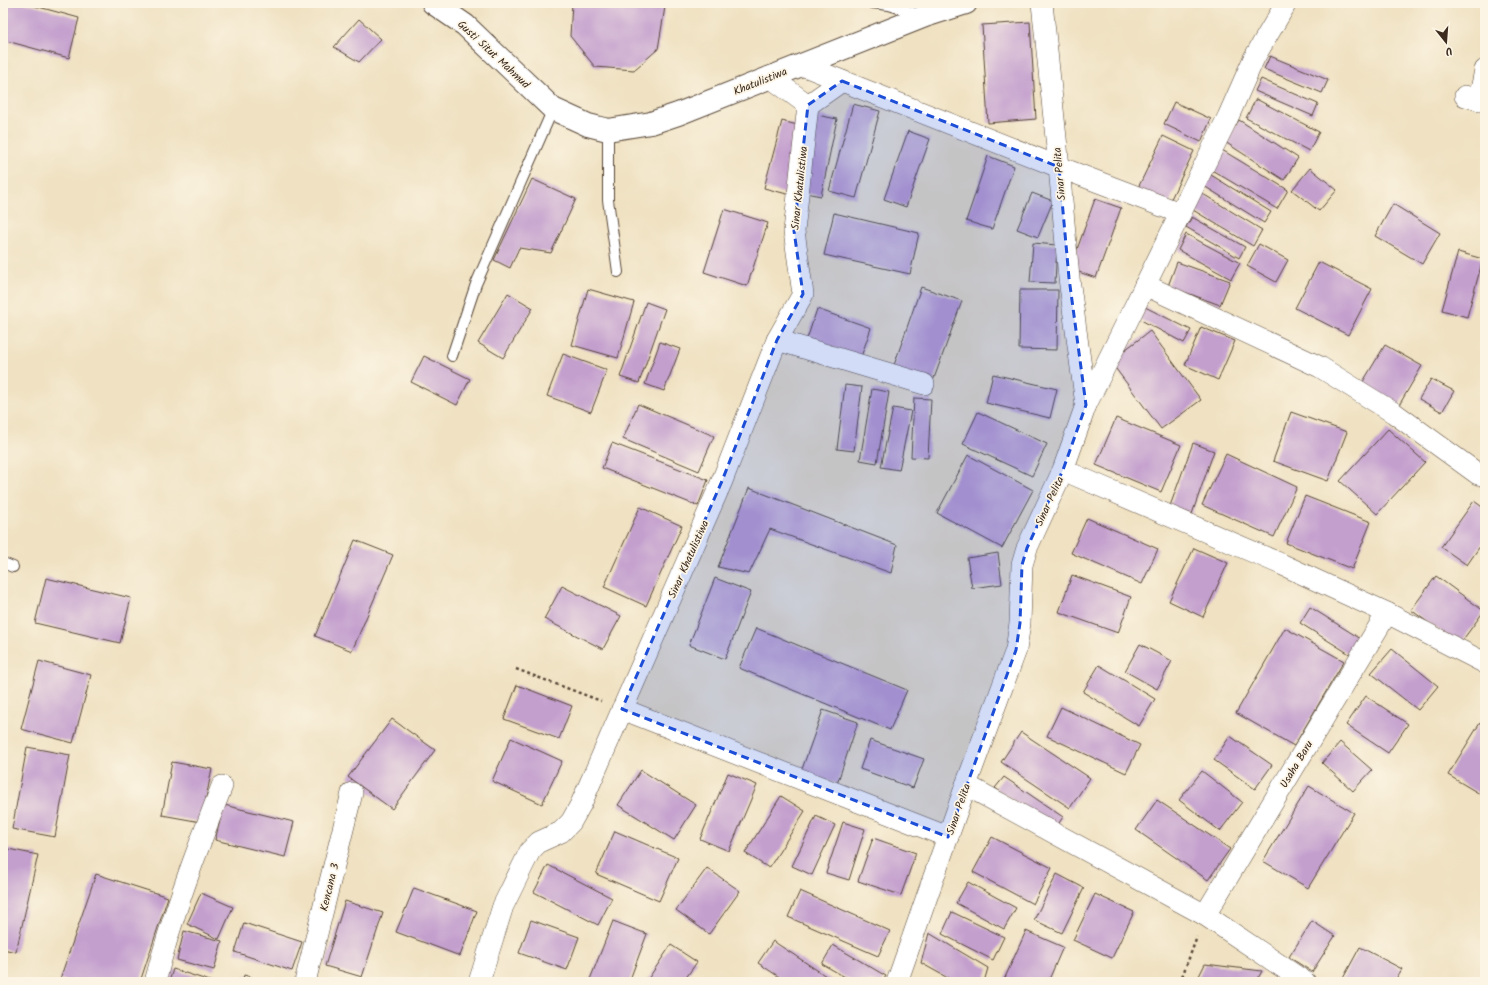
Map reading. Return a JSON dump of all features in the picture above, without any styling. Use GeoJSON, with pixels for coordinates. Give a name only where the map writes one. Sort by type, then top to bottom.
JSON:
{"type":"FeatureCollection","features":[{"type":"Feature","properties":{"kind":"highway","name":"Gusti Situt Mahmud"},"geometry":{"type":"LineString","coordinates":[[433,3],[465,25],[553,109]]}},
{"type":"Feature","properties":{"kind":"highway","name":"Khatulistiwa"},"geometry":{"type":"LineString","coordinates":[[553,109],[588,125],[608,130],[651,123],[925,16],[966,3]]}},
{"type":"Feature","properties":{"kind":"street","name":"Sinar Pelita"},"geometry":{"type":"LineString","coordinates":[[897,982],[966,785],[1016,650],[1020,623],[1022,565],[1025,554],[1063,470],[1086,405],[1069,278],[1042,3]]}},
{"type":"Feature","properties":{"kind":"street"},"geometry":{"type":"LineString","coordinates":[[1086,405],[1228,117],[1254,58],[1284,8],[1285,3]]}},
{"type":"Feature","properties":{"kind":"street"},"geometry":{"type":"LineString","coordinates":[[802,65],[1180,214]]}},
{"type":"Feature","properties":{"kind":"street"},"geometry":{"type":"LineString","coordinates":[[1477,99],[1485,70]]}},
{"type":"Feature","properties":{"kind":"street"},"geometry":{"type":"LineString","coordinates":[[770,77],[808,105],[842,81]]}},
{"type":"Feature","properties":{"kind":"street","name":"Sinar Khatulistiwa"},"geometry":{"type":"LineString","coordinates":[[479,982],[504,906],[530,851],[539,842],[561,832],[571,822],[581,804],[722,481],[777,340],[803,294],[794,232],[808,105]]}},
{"type":"Feature","properties":{"kind":"street"},"geometry":{"type":"LineString","coordinates":[[1145,285],[1320,367],[1394,413],[1478,474],[1485,476]]}},
{"type":"Feature","properties":{"kind":"street"},"geometry":{"type":"LineString","coordinates":[[777,340],[924,384]]}},
{"type":"Feature","properties":{"kind":"street"},"geometry":{"type":"LineString","coordinates":[[1063,470],[1281,564],[1388,613],[1485,663]]}},
{"type":"Feature","properties":{"kind":"street","name":"Usaha Baru"},"geometry":{"type":"LineString","coordinates":[[1204,915],[1388,613]]}},
{"type":"Feature","properties":{"kind":"street"},"geometry":{"type":"LineString","coordinates":[[622,709],[948,837]]}},
{"type":"Feature","properties":{"kind":"street"},"geometry":{"type":"LineString","coordinates":[[966,785],[1204,915],[1304,982]]}},
{"type":"Feature","properties":{"kind":"street"},"geometry":{"type":"LineString","coordinates":[[155,982],[163,950],[197,851],[222,786]]}},
{"type":"Feature","properties":{"kind":"street","name":"Kencana 3"},"geometry":{"type":"LineString","coordinates":[[305,982],[352,793]]}},
{"type":"Feature","properties":{"kind":"lane"},"geometry":{"type":"LineString","coordinates":[[872,3],[889,5],[925,16]]}},
{"type":"Feature","properties":{"kind":"lane"},"geometry":{"type":"LineString","coordinates":[[452,356],[476,284],[553,109]]}},
{"type":"Feature","properties":{"kind":"lane"},"geometry":{"type":"LineString","coordinates":[[608,130],[608,200],[618,272]]}},
{"type":"Feature","properties":{"kind":"lane"},"geometry":{"type":"LineString","coordinates":[[3,563],[13,566]]}},
{"type":"Feature","properties":{"kind":"path"},"geometry":{"type":"LineString","coordinates":[[516,669],[622,709]]}},
{"type":"Feature","properties":{"kind":"path"},"geometry":{"type":"LineString","coordinates":[[1180,982],[1204,915]]}},
{"type":"Feature","properties":{"kind":"highlighted area"},"geometry":{"type":"Polygon","coordinates":[[[842,81],[1059,167],[1069,278],[1086,405],[1063,470],[1027,548],[1022,565],[1020,623],[1016,650],[948,837],[622,709],[722,481],[777,340],[803,294],[794,231],[808,105],[842,81]]]}},
{"type":"Feature","properties":{"kind":"building"},"geometry":{"type":"Polygon","coordinates":[[[3,3],[24,3],[79,18],[69,58],[3,40],[3,3]]]}},
{"type":"Feature","properties":{"kind":"building"},"geometry":{"type":"Polygon","coordinates":[[[572,3],[678,3],[665,7],[658,49],[634,70],[595,67],[570,36],[572,3]]]}},
{"type":"Feature","properties":{"kind":"building"},"geometry":{"type":"Polygon","coordinates":[[[359,19],[381,39],[359,62],[334,47],[359,19]]]}},
{"type":"Feature","properties":{"kind":"building"},"geometry":{"type":"Polygon","coordinates":[[[1030,22],[1036,119],[988,123],[982,25],[1030,22]]]}},
{"type":"Feature","properties":{"kind":"building"},"geometry":{"type":"Polygon","coordinates":[[[1270,56],[1328,80],[1322,93],[1264,69],[1270,56]]]}},
{"type":"Feature","properties":{"kind":"building"},"geometry":{"type":"Polygon","coordinates":[[[1261,79],[1318,104],[1313,116],[1255,91],[1261,79]]]}},
{"type":"Feature","properties":{"kind":"building"},"geometry":{"type":"Polygon","coordinates":[[[1256,99],[1319,132],[1309,151],[1246,118],[1256,99]]]}},
{"type":"Feature","properties":{"kind":"building"},"geometry":{"type":"Polygon","coordinates":[[[1174,102],[1211,119],[1201,142],[1164,124],[1174,102]]]}},
{"type":"Feature","properties":{"kind":"building"},"geometry":{"type":"Polygon","coordinates":[[[853,104],[880,111],[856,198],[829,191],[853,104]]]}},
{"type":"Feature","properties":{"kind":"building"},"geometry":{"type":"Polygon","coordinates":[[[817,115],[837,119],[821,196],[801,192],[817,115]]]}},
{"type":"Feature","properties":{"kind":"building"},"geometry":{"type":"Polygon","coordinates":[[[1239,120],[1298,158],[1284,180],[1225,142],[1239,120]]]}},
{"type":"Feature","properties":{"kind":"building"},"geometry":{"type":"Polygon","coordinates":[[[782,121],[805,127],[787,194],[764,188],[782,121]]]}},
{"type":"Feature","properties":{"kind":"building"},"geometry":{"type":"Polygon","coordinates":[[[908,131],[930,139],[906,207],[884,199],[908,131]]]}},
{"type":"Feature","properties":{"kind":"building"},"geometry":{"type":"Polygon","coordinates":[[[1163,136],[1194,151],[1168,205],[1137,190],[1163,136]]]}},
{"type":"Feature","properties":{"kind":"building"},"geometry":{"type":"Polygon","coordinates":[[[1222,150],[1288,190],[1277,209],[1210,169],[1222,150]]]}},
{"type":"Feature","properties":{"kind":"building"},"geometry":{"type":"Polygon","coordinates":[[[988,156],[1014,166],[992,229],[966,221],[988,156]]]}},
{"type":"Feature","properties":{"kind":"building"},"geometry":{"type":"Polygon","coordinates":[[[1310,168],[1337,190],[1319,211],[1292,190],[1310,168]]]}},
{"type":"Feature","properties":{"kind":"building"},"geometry":{"type":"Polygon","coordinates":[[[1211,175],[1271,212],[1264,223],[1204,186],[1211,175]]]}},
{"type":"Feature","properties":{"kind":"building"},"geometry":{"type":"Polygon","coordinates":[[[532,179],[576,199],[551,253],[519,248],[510,268],[494,260],[532,179]]]}},
{"type":"Feature","properties":{"kind":"building"},"geometry":{"type":"Polygon","coordinates":[[[1198,191],[1262,230],[1253,246],[1188,207],[1198,191]]]}},
{"type":"Feature","properties":{"kind":"building"},"geometry":{"type":"Polygon","coordinates":[[[1032,193],[1053,201],[1038,237],[1017,229],[1032,193]]]}},
{"type":"Feature","properties":{"kind":"building"},"geometry":{"type":"Polygon","coordinates":[[[1095,199],[1121,208],[1096,278],[1070,269],[1095,199]]]}},
{"type":"Feature","properties":{"kind":"building"},"geometry":{"type":"Polygon","coordinates":[[[1393,204],[1440,233],[1422,264],[1375,236],[1393,204]]]}},
{"type":"Feature","properties":{"kind":"building"},"geometry":{"type":"Polygon","coordinates":[[[724,209],[768,223],[747,286],[704,272],[724,209]]]}},
{"type":"Feature","properties":{"kind":"building"},"geometry":{"type":"Polygon","coordinates":[[[834,213],[919,233],[910,274],[824,255],[834,213]]]}},
{"type":"Feature","properties":{"kind":"building"},"geometry":{"type":"Polygon","coordinates":[[[1192,217],[1245,247],[1239,258],[1186,227],[1192,217]]]}},
{"type":"Feature","properties":{"kind":"building"},"geometry":{"type":"Polygon","coordinates":[[[1186,234],[1240,263],[1231,279],[1178,250],[1186,234]]]}},
{"type":"Feature","properties":{"kind":"building"},"geometry":{"type":"Polygon","coordinates":[[[1033,243],[1057,245],[1055,283],[1030,282],[1033,243]]]}},
{"type":"Feature","properties":{"kind":"building"},"geometry":{"type":"Polygon","coordinates":[[[1259,244],[1288,260],[1276,282],[1247,266],[1259,244]]]}},
{"type":"Feature","properties":{"kind":"building"},"geometry":{"type":"Polygon","coordinates":[[[1458,252],[1483,259],[1467,317],[1442,310],[1458,252]]]}},
{"type":"Feature","properties":{"kind":"building"},"geometry":{"type":"Polygon","coordinates":[[[1177,262],[1230,281],[1220,305],[1168,286],[1177,262]]]}},
{"type":"Feature","properties":{"kind":"building"},"geometry":{"type":"Polygon","coordinates":[[[1319,262],[1372,289],[1348,335],[1295,308],[1319,262]]]}},
{"type":"Feature","properties":{"kind":"building"},"geometry":{"type":"Polygon","coordinates":[[[921,287],[962,301],[932,384],[892,371],[921,287]]]}},
{"type":"Feature","properties":{"kind":"building"},"geometry":{"type":"Polygon","coordinates":[[[588,289],[634,302],[618,358],[572,345],[588,289]]]}},
{"type":"Feature","properties":{"kind":"building"},"geometry":{"type":"Polygon","coordinates":[[[1020,290],[1058,290],[1057,350],[1019,349],[1020,290]]]}},
{"type":"Feature","properties":{"kind":"building"},"geometry":{"type":"Polygon","coordinates":[[[508,293],[533,308],[503,358],[478,343],[508,293]]]}},
{"type":"Feature","properties":{"kind":"building"},"geometry":{"type":"Polygon","coordinates":[[[646,302],[665,309],[639,383],[620,377],[646,302]]]}},
{"type":"Feature","properties":{"kind":"building"},"geometry":{"type":"Polygon","coordinates":[[[1145,307],[1191,330],[1184,343],[1139,319],[1145,307]]]}},
{"type":"Feature","properties":{"kind":"building"},"geometry":{"type":"Polygon","coordinates":[[[817,309],[871,328],[861,357],[807,339],[817,309]]]}},
{"type":"Feature","properties":{"kind":"building"},"geometry":{"type":"Polygon","coordinates":[[[1201,327],[1235,341],[1218,380],[1185,365],[1201,327]]]}},
{"type":"Feature","properties":{"kind":"building"},"geometry":{"type":"Polygon","coordinates":[[[1150,331],[1201,400],[1161,429],[1110,361],[1150,331]]]}},
{"type":"Feature","properties":{"kind":"building"},"geometry":{"type":"Polygon","coordinates":[[[660,342],[680,349],[664,391],[645,384],[660,342]]]}},
{"type":"Feature","properties":{"kind":"building"},"geometry":{"type":"Polygon","coordinates":[[[1385,345],[1422,366],[1398,407],[1361,385],[1385,345]]]}},
{"type":"Feature","properties":{"kind":"building"},"geometry":{"type":"Polygon","coordinates":[[[563,354],[607,370],[591,412],[547,396],[563,354]]]}},
{"type":"Feature","properties":{"kind":"building"},"geometry":{"type":"Polygon","coordinates":[[[424,356],[470,379],[457,405],[411,382],[424,356]]]}},
{"type":"Feature","properties":{"kind":"building"},"geometry":{"type":"Polygon","coordinates":[[[993,374],[1057,389],[1050,418],[986,403],[993,374]]]}},
{"type":"Feature","properties":{"kind":"building"},"geometry":{"type":"Polygon","coordinates":[[[1431,379],[1454,391],[1442,412],[1419,399],[1431,379]]]}},
{"type":"Feature","properties":{"kind":"building"},"geometry":{"type":"Polygon","coordinates":[[[845,385],[862,387],[854,451],[837,449],[845,385]]]}},
{"type":"Feature","properties":{"kind":"building"},"geometry":{"type":"Polygon","coordinates":[[[872,389],[889,392],[877,463],[860,460],[872,389]]]}},
{"type":"Feature","properties":{"kind":"building"},"geometry":{"type":"Polygon","coordinates":[[[914,398],[931,399],[928,458],[911,457],[914,398]]]}},
{"type":"Feature","properties":{"kind":"building"},"geometry":{"type":"Polygon","coordinates":[[[638,404],[714,436],[699,471],[623,439],[638,404]]]}},
{"type":"Feature","properties":{"kind":"building"},"geometry":{"type":"Polygon","coordinates":[[[893,408],[911,411],[899,470],[881,467],[893,408]]]}},
{"type":"Feature","properties":{"kind":"building"},"geometry":{"type":"Polygon","coordinates":[[[978,412],[1047,444],[1032,476],[963,444],[978,412]]]}},
{"type":"Feature","properties":{"kind":"building"},"geometry":{"type":"Polygon","coordinates":[[[1291,412],[1347,432],[1328,481],[1273,461],[1291,412]]]}},
{"type":"Feature","properties":{"kind":"building"},"geometry":{"type":"Polygon","coordinates":[[[1116,418],[1181,445],[1161,492],[1096,465],[1116,418]]]}},
{"type":"Feature","properties":{"kind":"building"},"geometry":{"type":"Polygon","coordinates":[[[1388,429],[1425,462],[1377,514],[1340,481],[1388,429]]]}},
{"type":"Feature","properties":{"kind":"building"},"geometry":{"type":"Polygon","coordinates":[[[612,443],[708,480],[698,506],[602,468],[612,443]]]}},
{"type":"Feature","properties":{"kind":"building"},"geometry":{"type":"Polygon","coordinates":[[[1193,443],[1214,451],[1192,514],[1170,506],[1193,443]]]}},
{"type":"Feature","properties":{"kind":"building"},"geometry":{"type":"Polygon","coordinates":[[[1226,454],[1297,487],[1274,537],[1202,505],[1226,454]]]}},
{"type":"Feature","properties":{"kind":"building"},"geometry":{"type":"Polygon","coordinates":[[[968,455],[1033,490],[1002,548],[937,513],[968,455]]]}},
{"type":"Feature","properties":{"kind":"building"},"geometry":{"type":"Polygon","coordinates":[[[749,488],[897,545],[891,573],[770,529],[749,574],[718,567],[749,488]]]}},
{"type":"Feature","properties":{"kind":"building"},"geometry":{"type":"Polygon","coordinates":[[[1305,496],[1371,522],[1352,569],[1286,543],[1305,496]]]}},
{"type":"Feature","properties":{"kind":"building"},"geometry":{"type":"Polygon","coordinates":[[[1474,501],[1485,509],[1485,539],[1467,565],[1441,547],[1474,501]]]}},
{"type":"Feature","properties":{"kind":"building"},"geometry":{"type":"Polygon","coordinates":[[[640,507],[682,526],[646,606],[604,587],[640,507]]]}},
{"type":"Feature","properties":{"kind":"building"},"geometry":{"type":"Polygon","coordinates":[[[1087,518],[1158,549],[1142,584],[1071,553],[1087,518]]]}},
{"type":"Feature","properties":{"kind":"building"},"geometry":{"type":"Polygon","coordinates":[[[355,540],[393,555],[352,651],[315,636],[355,540]]]}},
{"type":"Feature","properties":{"kind":"building"},"geometry":{"type":"Polygon","coordinates":[[[1194,548],[1228,563],[1203,617],[1169,601],[1194,548]]]}},
{"type":"Feature","properties":{"kind":"building"},"geometry":{"type":"Polygon","coordinates":[[[998,553],[1002,584],[972,588],[967,558],[998,553]]]}},
{"type":"Feature","properties":{"kind":"building"},"geometry":{"type":"Polygon","coordinates":[[[1072,575],[1131,597],[1118,633],[1059,612],[1072,575]]]}},
{"type":"Feature","properties":{"kind":"building"},"geometry":{"type":"Polygon","coordinates":[[[1436,576],[1484,611],[1459,645],[1411,610],[1436,576]]]}},
{"type":"Feature","properties":{"kind":"building"},"geometry":{"type":"Polygon","coordinates":[[[46,578],[131,598],[120,643],[35,623],[46,578]]]}},
{"type":"Feature","properties":{"kind":"building"},"geometry":{"type":"Polygon","coordinates":[[[715,578],[751,592],[725,659],[689,645],[715,578]]]}},
{"type":"Feature","properties":{"kind":"building"},"geometry":{"type":"Polygon","coordinates":[[[562,586],[621,616],[603,649],[544,619],[562,586]]]}},
{"type":"Feature","properties":{"kind":"building"},"geometry":{"type":"Polygon","coordinates":[[[1310,607],[1361,639],[1351,655],[1300,623],[1310,607]]]}},
{"type":"Feature","properties":{"kind":"building"},"geometry":{"type":"Polygon","coordinates":[[[756,628],[907,690],[890,730],[739,668],[756,628]]]}},
{"type":"Feature","properties":{"kind":"building"},"geometry":{"type":"Polygon","coordinates":[[[1285,628],[1344,661],[1294,746],[1236,713],[1285,628]]]}},
{"type":"Feature","properties":{"kind":"building"},"geometry":{"type":"Polygon","coordinates":[[[1140,644],[1172,661],[1157,689],[1125,671],[1140,644]]]}},
{"type":"Feature","properties":{"kind":"building"},"geometry":{"type":"Polygon","coordinates":[[[1392,649],[1438,686],[1418,710],[1371,673],[1392,649]]]}},
{"type":"Feature","properties":{"kind":"building"},"geometry":{"type":"Polygon","coordinates":[[[39,661],[91,675],[73,743],[21,729],[39,661]]]}},
{"type":"Feature","properties":{"kind":"building"},"geometry":{"type":"Polygon","coordinates":[[[1099,665],[1155,699],[1139,726],[1083,692],[1099,665]]]}},
{"type":"Feature","properties":{"kind":"building"},"geometry":{"type":"Polygon","coordinates":[[[517,685],[572,706],[559,739],[504,719],[517,685]]]}},
{"type":"Feature","properties":{"kind":"building"},"geometry":{"type":"Polygon","coordinates":[[[1366,696],[1408,724],[1388,753],[1346,725],[1366,696]]]}},
{"type":"Feature","properties":{"kind":"building"},"geometry":{"type":"Polygon","coordinates":[[[1061,707],[1140,745],[1126,773],[1047,736],[1061,707]]]}},
{"type":"Feature","properties":{"kind":"building"},"geometry":{"type":"Polygon","coordinates":[[[823,710],[858,722],[837,784],[801,772],[823,710]]]}},
{"type":"Feature","properties":{"kind":"building"},"geometry":{"type":"Polygon","coordinates":[[[392,719],[435,750],[392,809],[348,777],[392,719]]]}},
{"type":"Feature","properties":{"kind":"building"},"geometry":{"type":"Polygon","coordinates":[[[1480,723],[1485,726],[1485,797],[1448,775],[1480,723]]]}},
{"type":"Feature","properties":{"kind":"building"},"geometry":{"type":"Polygon","coordinates":[[[1021,732],[1090,778],[1070,808],[1001,762],[1021,732]]]}},
{"type":"Feature","properties":{"kind":"building"},"geometry":{"type":"Polygon","coordinates":[[[1230,736],[1272,765],[1255,789],[1214,760],[1230,736]]]}},
{"type":"Feature","properties":{"kind":"building"},"geometry":{"type":"Polygon","coordinates":[[[511,738],[562,761],[542,804],[492,781],[511,738]]]}},
{"type":"Feature","properties":{"kind":"building"},"geometry":{"type":"Polygon","coordinates":[[[870,740],[924,759],[913,788],[860,769],[870,740]]]}},
{"type":"Feature","properties":{"kind":"building"},"geometry":{"type":"Polygon","coordinates":[[[1340,742],[1372,770],[1353,791],[1322,763],[1340,742]]]}},
{"type":"Feature","properties":{"kind":"building"},"geometry":{"type":"Polygon","coordinates":[[[27,747],[70,755],[55,837],[12,829],[27,747]]]}},
{"type":"Feature","properties":{"kind":"building"},"geometry":{"type":"Polygon","coordinates":[[[172,762],[212,769],[201,822],[162,815],[172,762]]]}},
{"type":"Feature","properties":{"kind":"building"},"geometry":{"type":"Polygon","coordinates":[[[641,770],[696,805],[674,840],[618,805],[641,770]]]}},
{"type":"Feature","properties":{"kind":"building"},"geometry":{"type":"Polygon","coordinates":[[[1202,771],[1242,802],[1220,831],[1179,800],[1202,771]]]}},
{"type":"Feature","properties":{"kind":"building"},"geometry":{"type":"Polygon","coordinates":[[[728,773],[757,785],[729,851],[700,839],[728,773]]]}},
{"type":"Feature","properties":{"kind":"building"},"geometry":{"type":"Polygon","coordinates":[[[1004,777],[1063,817],[1055,829],[995,788],[1004,777]]]}},
{"type":"Feature","properties":{"kind":"building"},"geometry":{"type":"Polygon","coordinates":[[[1309,786],[1354,813],[1308,888],[1263,861],[1309,786]]]}},
{"type":"Feature","properties":{"kind":"building"},"geometry":{"type":"Polygon","coordinates":[[[781,796],[805,811],[769,868],[745,853],[781,796]]]}},
{"type":"Feature","properties":{"kind":"building"},"geometry":{"type":"Polygon","coordinates":[[[1157,800],[1230,849],[1208,880],[1136,830],[1157,800]]]}},
{"type":"Feature","properties":{"kind":"building"},"geometry":{"type":"Polygon","coordinates":[[[224,805],[294,822],[285,857],[215,840],[224,805]]]}},
{"type":"Feature","properties":{"kind":"building"},"geometry":{"type":"Polygon","coordinates":[[[816,816],[835,825],[812,875],[792,866],[816,816]]]}},
{"type":"Feature","properties":{"kind":"building"},"geometry":{"type":"Polygon","coordinates":[[[843,822],[865,829],[849,880],[826,873],[843,822]]]}},
{"type":"Feature","properties":{"kind":"building"},"geometry":{"type":"Polygon","coordinates":[[[615,831],[678,858],[659,901],[596,874],[615,831]]]}},
{"type":"Feature","properties":{"kind":"building"},"geometry":{"type":"Polygon","coordinates":[[[992,837],[1052,868],[1033,904],[973,872],[992,837]]]}},
{"type":"Feature","properties":{"kind":"building"},"geometry":{"type":"Polygon","coordinates":[[[873,838],[916,853],[901,895],[858,881],[873,838]]]}},
{"type":"Feature","properties":{"kind":"building"},"geometry":{"type":"Polygon","coordinates":[[[3,848],[38,855],[16,952],[3,949],[3,848]]]}},
{"type":"Feature","properties":{"kind":"building"},"geometry":{"type":"Polygon","coordinates":[[[548,865],[612,898],[598,925],[534,892],[548,865]]]}},
{"type":"Feature","properties":{"kind":"building"},"geometry":{"type":"Polygon","coordinates":[[[707,868],[740,891],[709,934],[676,910],[707,868]]]}},
{"type":"Feature","properties":{"kind":"building"},"geometry":{"type":"Polygon","coordinates":[[[96,874],[168,897],[140,982],[69,982],[60,979],[96,874]]]}},
{"type":"Feature","properties":{"kind":"building"},"geometry":{"type":"Polygon","coordinates":[[[1057,874],[1084,888],[1062,933],[1034,920],[1057,874]]]}},
{"type":"Feature","properties":{"kind":"building"},"geometry":{"type":"Polygon","coordinates":[[[968,882],[1016,908],[1004,929],[956,903],[968,882]]]}},
{"type":"Feature","properties":{"kind":"building"},"geometry":{"type":"Polygon","coordinates":[[[414,888],[477,911],[460,956],[396,932],[414,888]]]}},
{"type":"Feature","properties":{"kind":"building"},"geometry":{"type":"Polygon","coordinates":[[[800,891],[890,931],[878,956],[788,917],[800,891]]]}},
{"type":"Feature","properties":{"kind":"building"},"geometry":{"type":"Polygon","coordinates":[[[201,893],[233,907],[219,939],[187,924],[201,893]]]}},
{"type":"Feature","properties":{"kind":"building"},"geometry":{"type":"Polygon","coordinates":[[[1095,894],[1134,912],[1112,958],[1073,940],[1095,894]]]}},
{"type":"Feature","properties":{"kind":"building"},"geometry":{"type":"Polygon","coordinates":[[[345,901],[383,913],[362,977],[325,966],[345,901]]]}},
{"type":"Feature","properties":{"kind":"building"},"geometry":{"type":"Polygon","coordinates":[[[952,912],[1004,937],[993,960],[942,934],[952,912]]]}},
{"type":"Feature","properties":{"kind":"building"},"geometry":{"type":"Polygon","coordinates":[[[531,920],[579,937],[567,970],[519,953],[531,920]]]}},
{"type":"Feature","properties":{"kind":"building"},"geometry":{"type":"Polygon","coordinates":[[[613,921],[647,934],[629,982],[589,982],[613,921]]]}},
{"type":"Feature","properties":{"kind":"building"},"geometry":{"type":"Polygon","coordinates":[[[1312,921],[1335,936],[1312,972],[1289,957],[1312,921]]]}},
{"type":"Feature","properties":{"kind":"building"},"geometry":{"type":"Polygon","coordinates":[[[244,923],[302,942],[292,971],[235,952],[244,923]]]}},
{"type":"Feature","properties":{"kind":"building"},"geometry":{"type":"Polygon","coordinates":[[[184,931],[222,941],[214,970],[177,960],[184,931]]]}},
{"type":"Feature","properties":{"kind":"building"},"geometry":{"type":"Polygon","coordinates":[[[1026,931],[1063,947],[1048,982],[1003,982],[1026,931]]]}},
{"type":"Feature","properties":{"kind":"building"},"geometry":{"type":"Polygon","coordinates":[[[929,933],[988,968],[984,982],[955,982],[921,963],[929,933]]]}},
{"type":"Feature","properties":{"kind":"building"},"geometry":{"type":"Polygon","coordinates":[[[773,941],[835,982],[787,982],[758,963],[773,941]]]}},
{"type":"Feature","properties":{"kind":"building"},"geometry":{"type":"Polygon","coordinates":[[[671,945],[697,962],[683,982],[646,982],[671,945]]]}},
{"type":"Feature","properties":{"kind":"building"},"geometry":{"type":"Polygon","coordinates":[[[833,945],[886,976],[882,982],[854,982],[822,964],[833,945]]]}},
{"type":"Feature","properties":{"kind":"building"},"geometry":{"type":"Polygon","coordinates":[[[1360,947],[1402,969],[1394,982],[1341,982],[1360,947]]]}},
{"type":"Feature","properties":{"kind":"building"},"geometry":{"type":"Polygon","coordinates":[[[1205,964],[1262,971],[1256,982],[1196,982],[1205,964]]]}},
{"type":"Feature","properties":{"kind":"building"},"geometry":{"type":"Polygon","coordinates":[[[173,969],[213,982],[169,982],[173,969]]]}},
{"type":"Feature","properties":{"kind":"building"},"geometry":{"type":"Polygon","coordinates":[[[244,975],[268,982],[242,982],[244,975]]]}}]}
